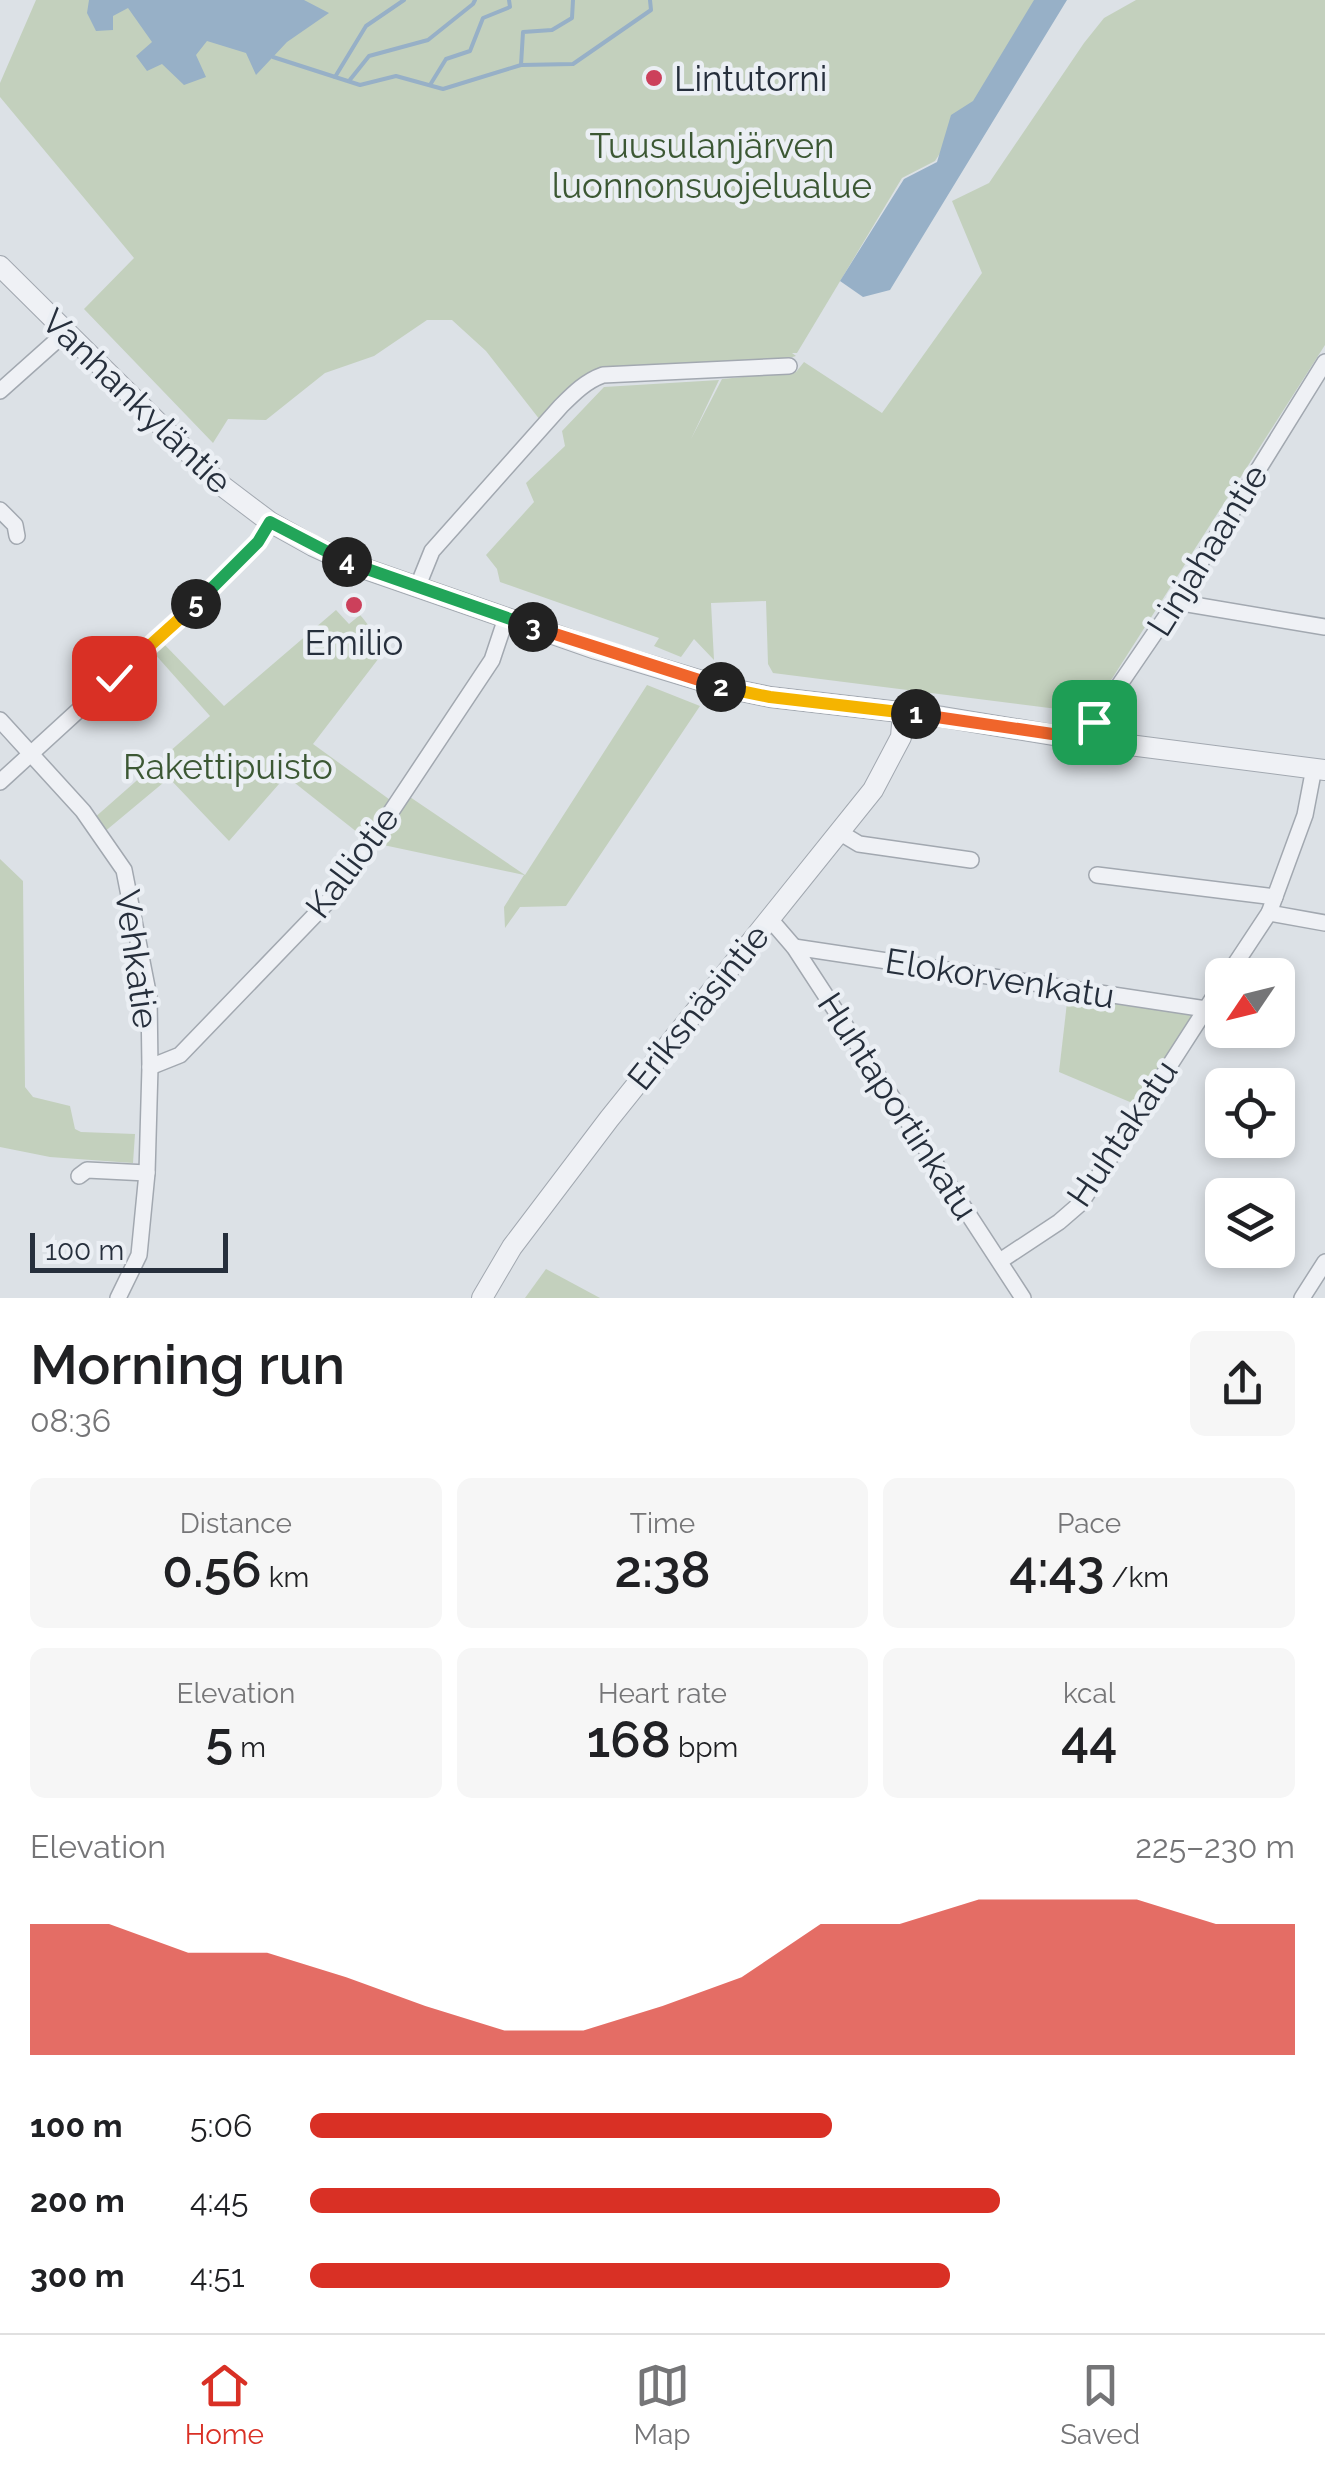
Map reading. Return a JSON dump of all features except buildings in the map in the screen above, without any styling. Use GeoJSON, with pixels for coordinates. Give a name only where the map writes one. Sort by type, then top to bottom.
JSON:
{"type":"FeatureCollection","features":[{"type":"Feature","properties":{"kind":"street","name":"Vanhankyläntie"},"geometry":{"type":"LineString","coordinates":[[0,266],[196,463],[270,522],[354,566],[596,649],[722,687],[770,697],[1319,769]]}},
{"type":"Feature","properties":{"kind":"street"},"geometry":{"type":"LineString","coordinates":[[0,391],[65,333]]}},
{"type":"Feature","properties":{"kind":"street","name":"Linjahaantie"},"geometry":{"type":"LineString","coordinates":[[1093,740],[1094,722],[1176,602],[1325,362]]}},
{"type":"Feature","properties":{"kind":"street"},"geometry":{"type":"LineString","coordinates":[[417,588],[432,551],[561,406],[595,378],[789,366]]}},
{"type":"Feature","properties":{"kind":"street"},"geometry":{"type":"LineString","coordinates":[[0,510],[15,525],[17,536]]}},
{"type":"Feature","properties":{"kind":"street"},"geometry":{"type":"LineString","coordinates":[[0,782],[222,579],[258,542],[270,522]]}},
{"type":"Feature","properties":{"kind":"street"},"geometry":{"type":"LineString","coordinates":[[1176,602],[1325,627]]}},
{"type":"Feature","properties":{"kind":"street","name":"Kalliotie"},"geometry":{"type":"LineString","coordinates":[[150,1068],[180,1055],[339,890],[492,660],[506,618]]}},
{"type":"Feature","properties":{"kind":"street","name":"Eriksnäsintie"},"geometry":{"type":"LineString","coordinates":[[482,1298],[512,1248],[609,1119],[873,790],[901,737],[903,712]]}},
{"type":"Feature","properties":{"kind":"street","name":"Vehkatie"},"geometry":{"type":"LineString","coordinates":[[0,720],[83,811],[124,870],[149,997],[150,1068],[147,1173],[139,1255],[118,1298]]}},
{"type":"Feature","properties":{"kind":"street"},"geometry":{"type":"LineString","coordinates":[[1239,958],[1272,906],[1319,769]]}},
{"type":"Feature","properties":{"kind":"street"},"geometry":{"type":"LineString","coordinates":[[839,832],[858,844],[971,860]]}},
{"type":"Feature","properties":{"kind":"street"},"geometry":{"type":"LineString","coordinates":[[1096,875],[1188,884],[1325,923]]}},
{"type":"Feature","properties":{"kind":"street","name":"Huhtaportinkatu"},"geometry":{"type":"LineString","coordinates":[[770,918],[794,947],[1023,1298]]}},
{"type":"Feature","properties":{"kind":"street","name":"Elokorvenkatu"},"geometry":{"type":"LineString","coordinates":[[794,947],[1205,1009]]}},
{"type":"Feature","properties":{"kind":"street","name":"Huhtakatu"},"geometry":{"type":"LineString","coordinates":[[1000,1261],[1081,1203],[1205,1011]]}},
{"type":"Feature","properties":{"kind":"street"},"geometry":{"type":"LineString","coordinates":[[78,1176],[87,1170],[147,1173]]}},
{"type":"Feature","properties":{"kind":"street"},"geometry":{"type":"LineString","coordinates":[[1302,1298],[1325,1262]]}},
{"type":"Feature","properties":{"kind":"green space","name":"Tuusulanjärven luonnonsuojelualue"},"geometry":{"type":"Polygon","coordinates":[[[36,0],[1040,0],[935,161],[902,178],[797,353],[792,353],[796,356],[601,367],[569,388],[540,420],[486,351],[452,320],[427,320],[374,356],[325,373],[266,420],[228,419],[213,443],[84,309],[134,258],[0,97],[0,83],[36,0]]]}},
{"type":"Feature","properties":{"kind":"green space"},"geometry":{"type":"Polygon","coordinates":[[[1136,0],[1325,0],[1325,345],[1099,699],[1081,712],[773,673],[768,664],[766,601],[711,603],[714,660],[694,639],[681,657],[654,646],[659,638],[500,582],[497,569],[486,555],[534,502],[526,483],[565,446],[562,431],[604,387],[719,380],[691,439],[722,379],[796,372],[804,362],[882,413],[982,273],[952,201],[989,183],[1104,18],[1136,0]]]}},
{"type":"Feature","properties":{"kind":"green space","name":"Rakettipuisto"},"geometry":{"type":"Polygon","coordinates":[[[336,610],[349,624],[360,615],[376,634],[392,641],[313,744],[393,802],[367,840],[286,776],[229,841],[169,778],[103,833],[93,819],[210,716],[153,652],[163,643],[224,706],[336,610]]]}},
{"type":"Feature","properties":{"kind":"green space"},"geometry":{"type":"Polygon","coordinates":[[[647,685],[700,706],[566,906],[520,907],[505,928],[504,907],[524,875],[374,843],[407,795],[525,875],[647,685]]]}},
{"type":"Feature","properties":{"kind":"green space"},"geometry":{"type":"Polygon","coordinates":[[[0,859],[23,881],[25,1087],[33,1097],[70,1106],[75,1129],[81,1132],[135,1134],[133,1163],[50,1157],[0,1147],[0,859]]]}},
{"type":"Feature","properties":{"kind":"green space"},"geometry":{"type":"Polygon","coordinates":[[[1068,994],[1194,1015],[1137,1105],[1059,1072],[1068,994]]]}},
{"type":"Feature","properties":{"kind":"green space"},"geometry":{"type":"Polygon","coordinates":[[[546,1269],[600,1298],[525,1298],[546,1269]]]}},
{"type":"Feature","properties":{"kind":"water"},"geometry":{"type":"Polygon","coordinates":[[[89,0],[304,0],[329,13],[287,42],[256,75],[246,53],[207,41],[196,55],[206,77],[184,85],[162,64],[147,71],[136,56],[152,42],[128,8],[113,16],[113,30],[96,31],[87,13],[89,0]]]}},
{"type":"Feature","properties":{"kind":"water"},"geometry":{"type":"Polygon","coordinates":[[[1034,0],[1067,0],[890,290],[863,297],[840,281],[904,179],[937,162],[951,115],[973,101],[1034,0]]]}},
{"type":"Feature","properties":{"kind":"waterway"},"geometry":{"type":"LineString","coordinates":[[335,77],[366,26],[404,0]]}},
{"type":"Feature","properties":{"kind":"waterway"},"geometry":{"type":"LineString","coordinates":[[349,81],[369,56],[428,40],[475,0]]}},
{"type":"Feature","properties":{"kind":"waterway"},"geometry":{"type":"LineString","coordinates":[[430,85],[446,59],[470,51],[483,18],[510,7],[509,0]]}},
{"type":"Feature","properties":{"kind":"waterway"},"geometry":{"type":"LineString","coordinates":[[521,65],[523,32],[552,30],[572,18],[573,0]]}},
{"type":"Feature","properties":{"kind":"waterway"},"geometry":{"type":"LineString","coordinates":[[273,57],[360,85],[396,76],[443,89],[521,65],[573,64],[651,10],[650,0]]}},
{"type":"Feature","properties":{"kind":"place","name":"Lintutorni"},"geometry":{"type":"Point","coordinates":[654,78]}},
{"type":"Feature","properties":{"kind":"place","name":"Emilio"},"geometry":{"type":"Point","coordinates":[354,605]}},
{"type":"Feature","properties":{"kind":"route"},"geometry":{"type":"LineString","coordinates":[[114,678],[222,579],[258,542],[270,522],[354,566],[596,649],[722,687],[770,697],[943,717],[1093,740],[1094,722]]}}]}
